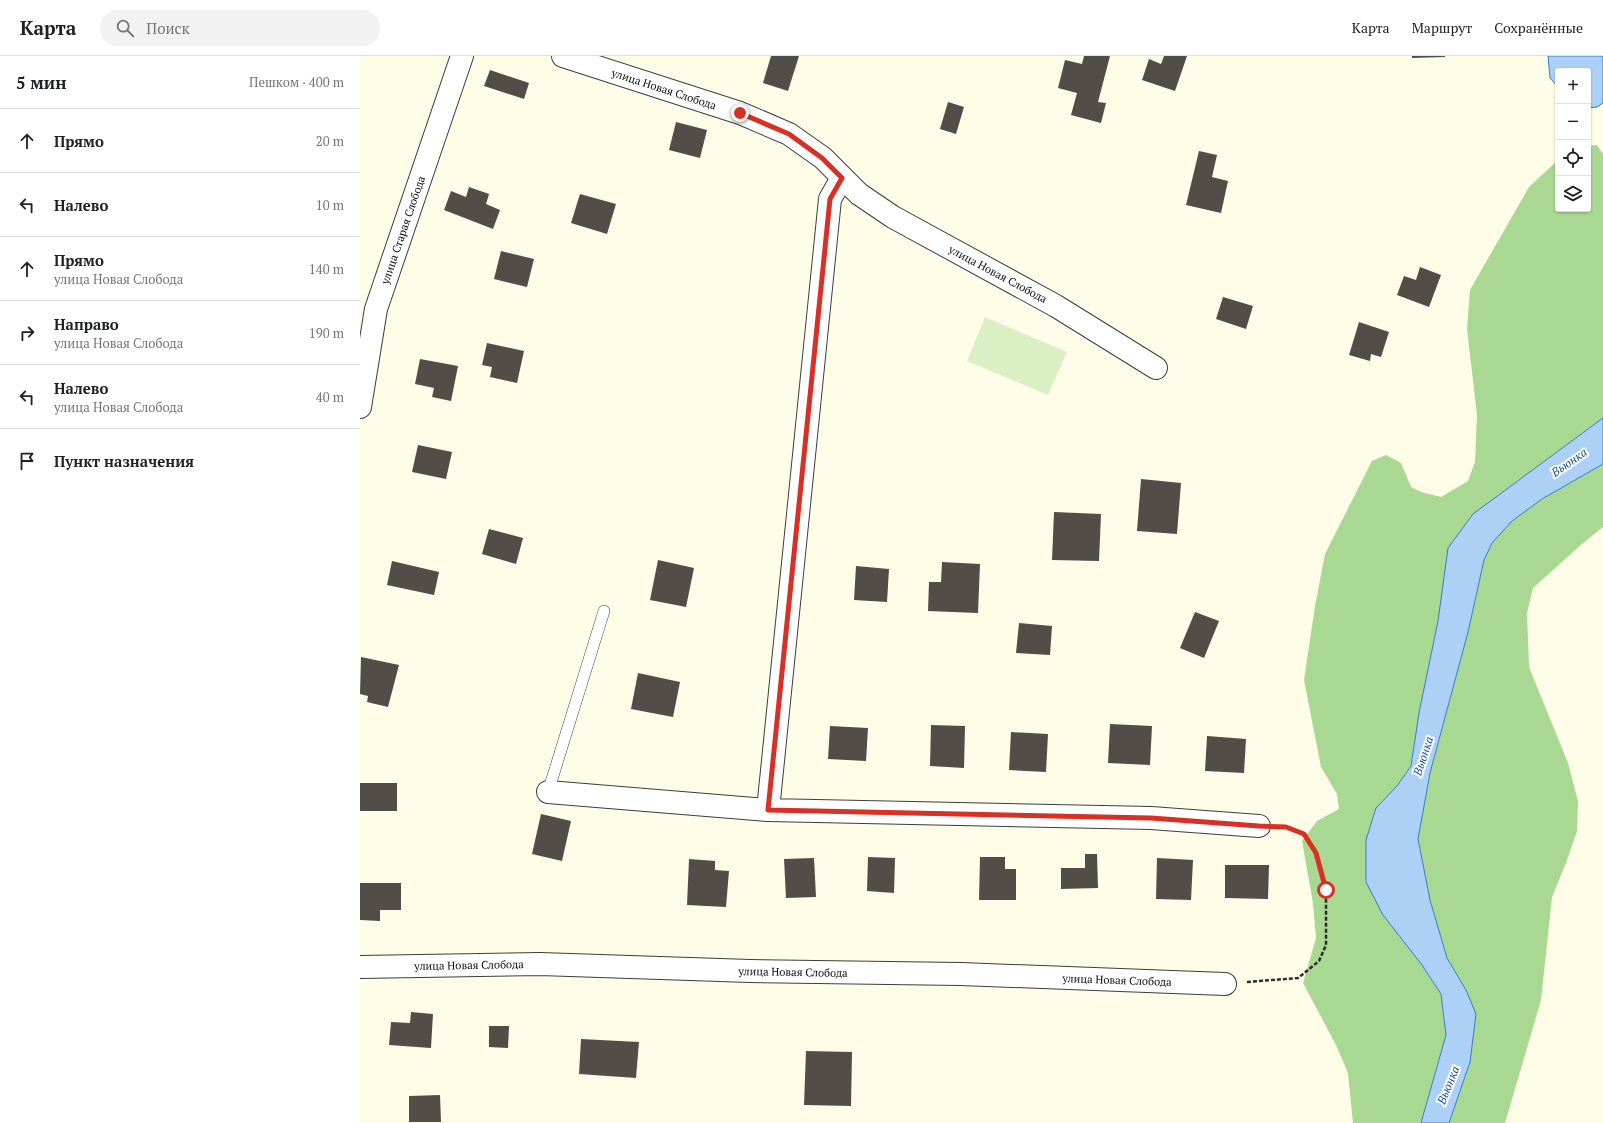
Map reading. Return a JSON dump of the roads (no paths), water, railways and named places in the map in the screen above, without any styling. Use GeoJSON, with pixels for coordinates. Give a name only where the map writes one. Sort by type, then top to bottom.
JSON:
{"type":"FeatureCollection","features":[{"type":"Feature","properties":{"kind":"street","name":"улица Старая Слобода"},"geometry":{"type":"LineString","coordinates":[[360,407],[368,307],[462,56]]}},
{"type":"Feature","properties":{"kind":"street","name":"улица Новая Слобода"},"geometry":{"type":"LineString","coordinates":[[563,56],[740,113],[789,134],[822,158],[859,194],[892,217],[1056,306],[1156,368]]}},
{"type":"Feature","properties":{"kind":"street"},"geometry":{"type":"LineString","coordinates":[[768,810],[830,199],[842,178]]}},
{"type":"Feature","properties":{"kind":"street"},"geometry":{"type":"LineString","coordinates":[[548,792],[768,810],[1151,818],[1259,826]]}},
{"type":"Feature","properties":{"kind":"street","name":"улица Новая Слобода"},"geometry":{"type":"LineString","coordinates":[[360,967],[540,964],[750,972],[961,974],[1225,984]]}},
{"type":"Feature","properties":{"kind":"lane"},"geometry":{"type":"LineString","coordinates":[[548,792],[604,611]]}},
{"type":"Feature","properties":{"kind":"water"},"geometry":{"type":"Polygon","coordinates":[[[1548,56],[1603,56],[1603,103],[1597,107],[1591,108],[1591,68],[1555,68],[1555,84],[1550,78],[1548,56]]]}},
{"type":"Feature","properties":{"kind":"water","name":"Вьюнка"},"geometry":{"type":"Polygon","coordinates":[[[1603,418],[1603,464],[1542,499],[1512,521],[1492,543],[1484,560],[1468,632],[1430,773],[1418,839],[1430,900],[1447,958],[1466,990],[1476,1014],[1470,1062],[1449,1123],[1421,1123],[1446,1035],[1441,994],[1422,965],[1383,915],[1366,882],[1366,840],[1376,808],[1397,786],[1411,766],[1419,713],[1438,621],[1448,548],[1473,514],[1603,418]]]}}]}
